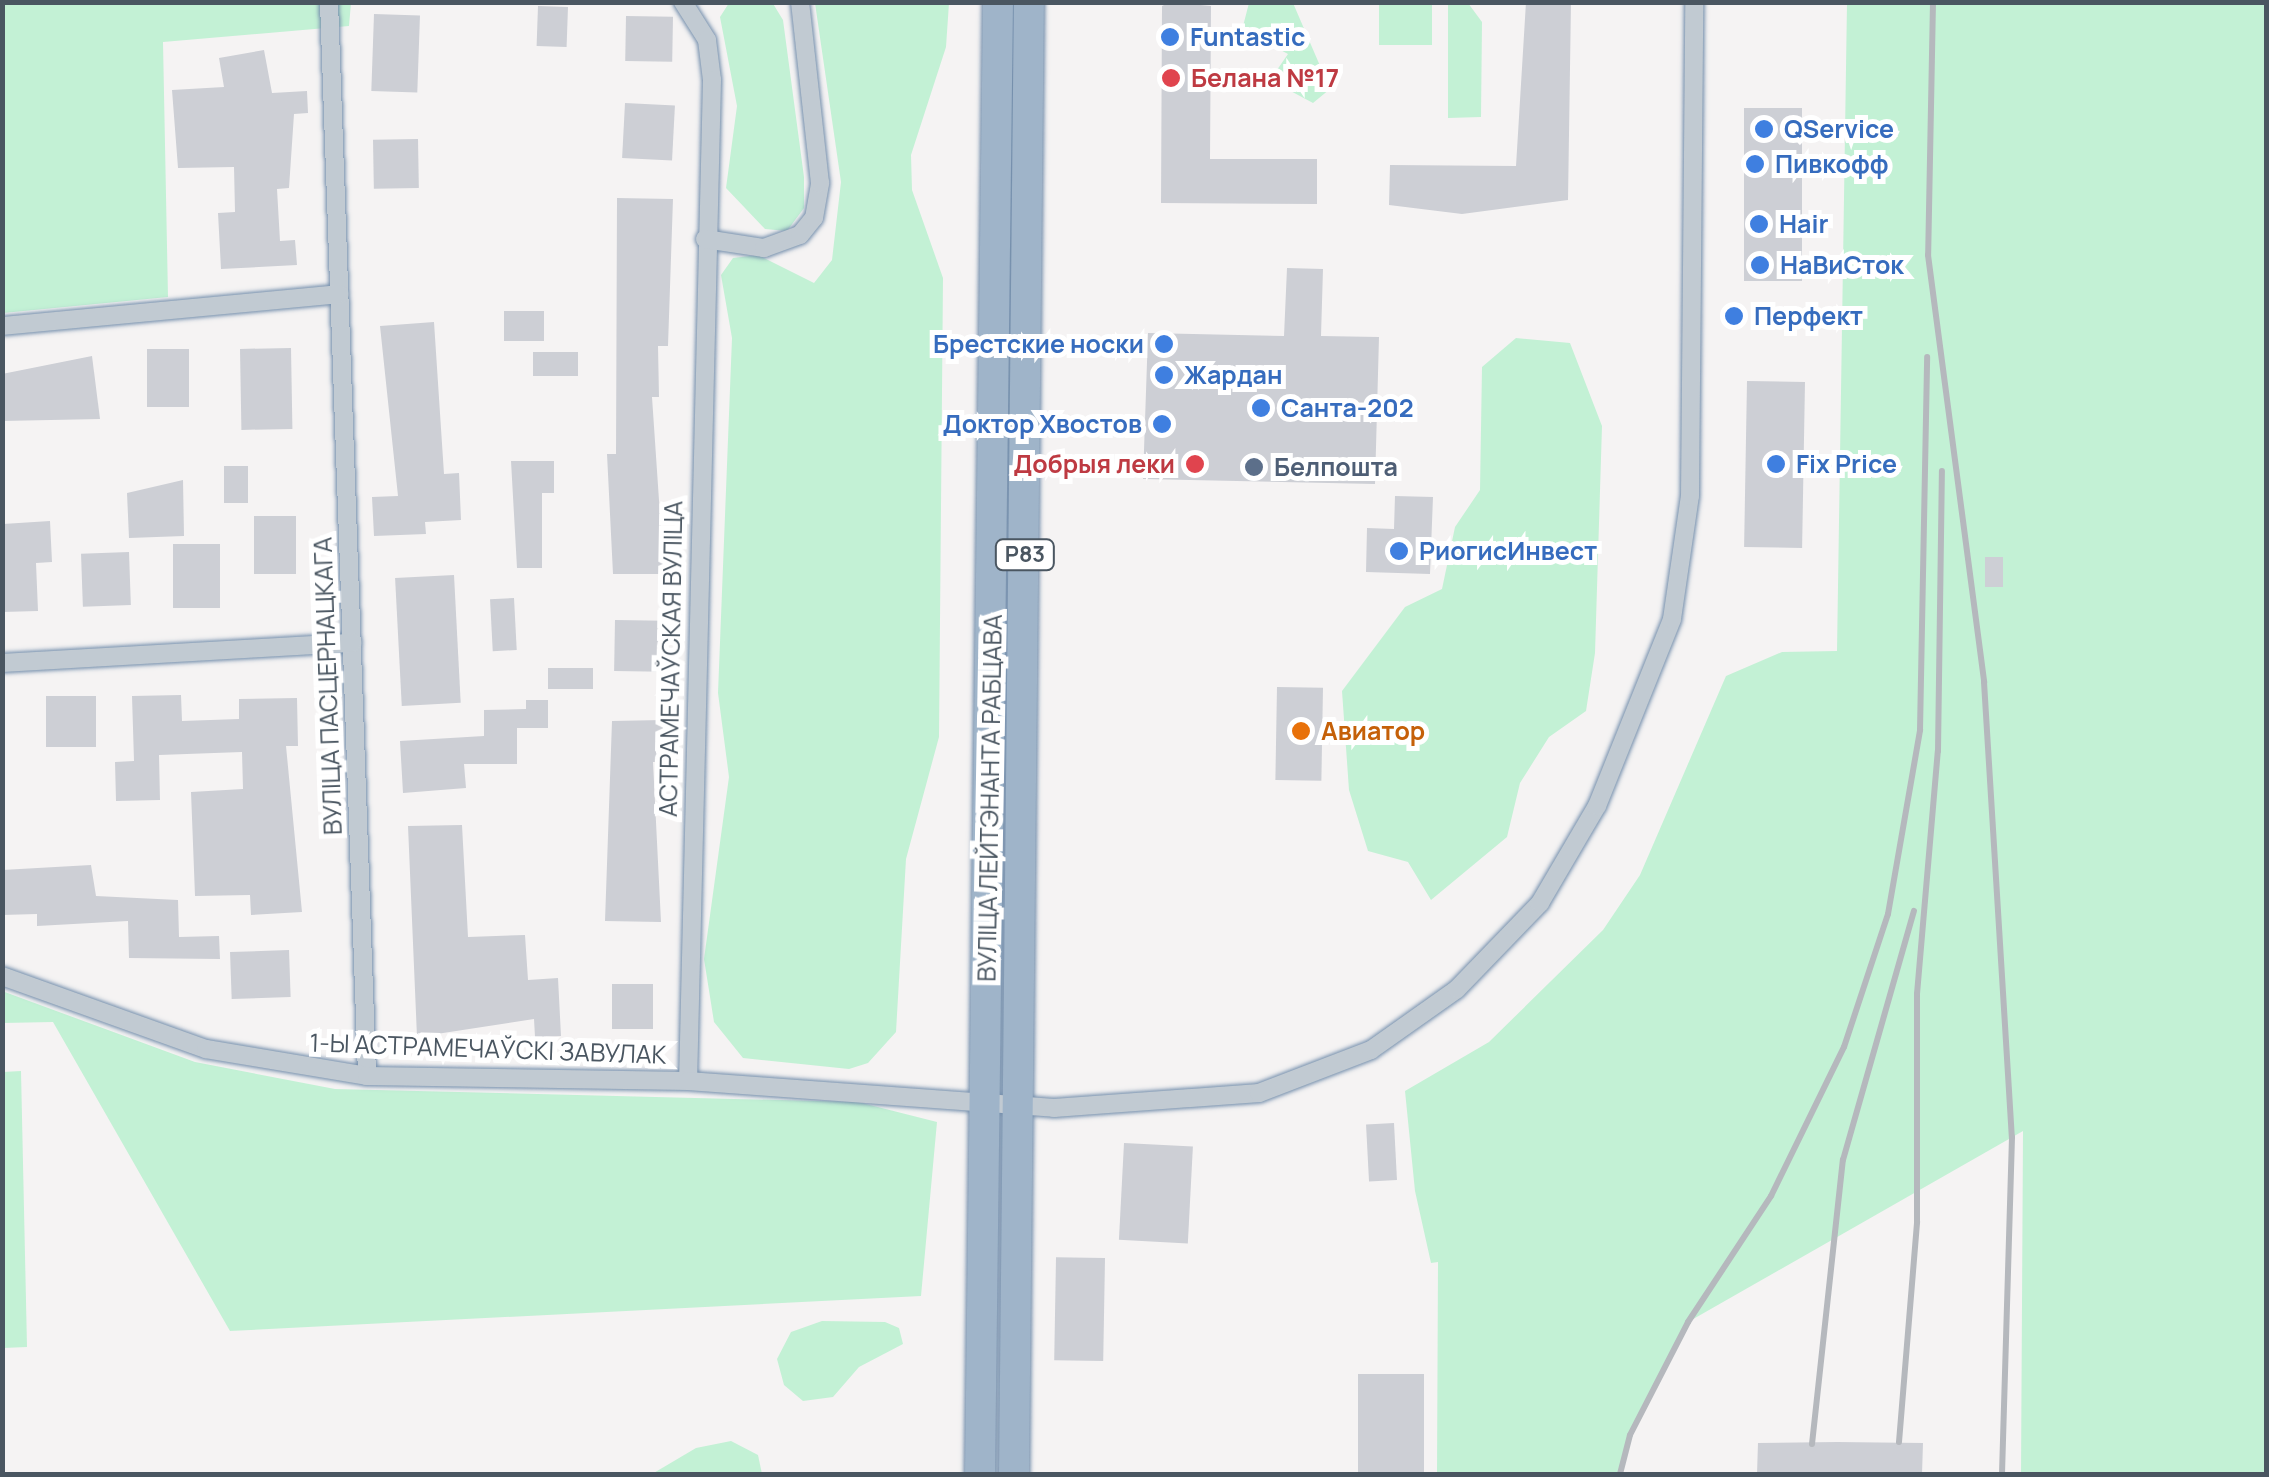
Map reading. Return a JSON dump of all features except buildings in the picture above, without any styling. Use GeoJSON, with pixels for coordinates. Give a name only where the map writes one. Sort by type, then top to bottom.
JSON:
{"type":"FeatureCollection","features":[{"type":"Feature","properties":{"kind":"highway","name":"ВУЛІЦА ЛЕЙТЭНАНТА РАБЦАВА"},"geometry":{"type":"LineString","coordinates":[[980,1474],[998,2]]}},
{"type":"Feature","properties":{"kind":"highway","name":"ВУЛІЦА ЛЕЙТЭНАНТА РАБЦАВА"},"geometry":{"type":"LineString","coordinates":[[1014,1474],[1029,2]]}},
{"type":"Feature","properties":{"kind":"street","name":"ВУЛІЦА ПАСЦЕРНАЦКАГА"},"geometry":{"type":"LineString","coordinates":[[329,2],[367,1076]]}},
{"type":"Feature","properties":{"kind":"street","name":"АСТРАМЕЧАЎСКАЯ ВУЛІЦА"},"geometry":{"type":"LineString","coordinates":[[683,2],[711,58],[688,1081]]}},
{"type":"Feature","properties":{"kind":"street"},"geometry":{"type":"LineString","coordinates":[[705,239],[764,248],[800,235],[814,218],[820,182],[800,2]]}},
{"type":"Feature","properties":{"kind":"street","name":"1-Ы АСТРАМЕЧАЎСКІ ЗАВУЛАК"},"geometry":{"type":"LineString","coordinates":[[2,976],[206,1049],[367,1076],[688,1081],[1020,1107],[1213,1101],[1350,1060],[1413,1023],[1499,952],[1572,854],[1641,708],[1684,559],[1694,2]]}},
{"type":"Feature","properties":{"kind":"street"},"geometry":{"type":"LineString","coordinates":[[2,326],[339,294]]}},
{"type":"Feature","properties":{"kind":"street"},"geometry":{"type":"LineString","coordinates":[[2,663],[352,643]]}},
{"type":"Feature","properties":{"kind":"green space"},"geometry":{"type":"Polygon","coordinates":[[[772,2],[783,20],[804,177],[804,208],[787,231],[765,229],[726,188],[737,106],[720,17],[729,3],[772,2]]]}},
{"type":"Feature","properties":{"kind":"green space"},"geometry":{"type":"Polygon","coordinates":[[[2,3],[351,3],[349,26],[163,42],[168,297],[3,313],[2,3]]]}},
{"type":"Feature","properties":{"kind":"green space"},"geometry":{"type":"Polygon","coordinates":[[[815,3],[949,3],[946,47],[911,155],[912,190],[943,278],[939,737],[906,859],[896,1032],[868,1063],[849,1069],[743,1058],[714,1022],[704,959],[729,777],[718,693],[732,338],[721,275],[733,258],[758,255],[814,283],[832,260],[841,182],[815,3]]]}},
{"type":"Feature","properties":{"kind":"green space"},"geometry":{"type":"Polygon","coordinates":[[[1249,3],[1293,3],[1330,89],[1313,103],[1270,80],[1288,54],[1242,30],[1249,3]]]}},
{"type":"Feature","properties":{"kind":"green space"},"geometry":{"type":"Polygon","coordinates":[[[1379,3],[1432,3],[1432,45],[1379,45],[1379,3]]]}},
{"type":"Feature","properties":{"kind":"green space"},"geometry":{"type":"Polygon","coordinates":[[[1448,3],[1468,3],[1482,22],[1481,117],[1448,118],[1448,3]]]}},
{"type":"Feature","properties":{"kind":"green space"},"geometry":{"type":"Polygon","coordinates":[[[1847,3],[2266,3],[2266,1474],[2021,1474],[2023,1131],[1688,1322],[1630,1435],[1620,1474],[1437,1474],[1438,1262],[1431,1263],[1415,1191],[1405,1091],[1489,1042],[1603,930],[1640,875],[1726,676],[1782,652],[1837,651],[1847,3]]]}},
{"type":"Feature","properties":{"kind":"green space"},"geometry":{"type":"Polygon","coordinates":[[[1516,338],[1570,343],[1602,426],[1595,653],[1586,711],[1549,737],[1520,783],[1507,837],[1431,900],[1408,862],[1368,851],[1349,790],[1342,691],[1405,607],[1442,589],[1455,527],[1480,490],[1482,367],[1516,338]]]}},
{"type":"Feature","properties":{"kind":"green space"},"geometry":{"type":"Polygon","coordinates":[[[2,991],[195,1062],[335,1089],[858,1102],[937,1122],[921,1296],[230,1331],[53,1022],[3,1023],[2,991]]]}},
{"type":"Feature","properties":{"kind":"green space"},"geometry":{"type":"Polygon","coordinates":[[[21,1071],[27,1347],[3,1348],[3,1072],[21,1071]]]}},
{"type":"Feature","properties":{"kind":"green space"},"geometry":{"type":"Polygon","coordinates":[[[822,1321],[885,1322],[899,1328],[903,1344],[859,1367],[833,1397],[803,1401],[784,1385],[777,1359],[791,1332],[822,1321]]]}},
{"type":"Feature","properties":{"kind":"green space"},"geometry":{"type":"Polygon","coordinates":[[[731,1441],[758,1455],[762,1474],[652,1474],[696,1448],[731,1441]]]}},
{"type":"Feature","properties":{"kind":"railway"},"geometry":{"type":"LineString","coordinates":[[1933,2],[1928,255],[1984,682],[2012,1137],[2002,1474]]}},
{"type":"Feature","properties":{"kind":"railway"},"geometry":{"type":"LineString","coordinates":[[1620,1474],[1630,1435],[1688,1322],[1771,1196],[1844,1047],[1888,914],[1920,730],[1927,357]]}},
{"type":"Feature","properties":{"kind":"railway"},"geometry":{"type":"LineString","coordinates":[[1899,1442],[1917,1222],[1917,994],[1938,751],[1942,471]]}},
{"type":"Feature","properties":{"kind":"railway"},"geometry":{"type":"LineString","coordinates":[[1812,1444],[1843,1160],[1914,911]]}},
{"type":"Feature","properties":{"kind":"place","name":"Funtastic"},"geometry":{"type":"Point","coordinates":[1170,37]}},
{"type":"Feature","properties":{"kind":"place","name":"Белана №17"},"geometry":{"type":"Point","coordinates":[1171,78]}},
{"type":"Feature","properties":{"kind":"place","name":"QService"},"geometry":{"type":"Point","coordinates":[1764,129]}},
{"type":"Feature","properties":{"kind":"place","name":"Пивкофф"},"geometry":{"type":"Point","coordinates":[1755,164]}},
{"type":"Feature","properties":{"kind":"place","name":"Hair"},"geometry":{"type":"Point","coordinates":[1759,224]}},
{"type":"Feature","properties":{"kind":"place","name":"НаВиСток"},"geometry":{"type":"Point","coordinates":[1760,265]}},
{"type":"Feature","properties":{"kind":"place","name":"Перфект"},"geometry":{"type":"Point","coordinates":[1734,316]}},
{"type":"Feature","properties":{"kind":"place","name":"Брестские носки"},"geometry":{"type":"Point","coordinates":[1164,344]}},
{"type":"Feature","properties":{"kind":"place","name":"Жардан"},"geometry":{"type":"Point","coordinates":[1164,375]}},
{"type":"Feature","properties":{"kind":"place","name":"Санта-202"},"geometry":{"type":"Point","coordinates":[1261,408]}},
{"type":"Feature","properties":{"kind":"place","name":"Доктор Хвостов"},"geometry":{"type":"Point","coordinates":[1162,424]}},
{"type":"Feature","properties":{"kind":"place","name":"Добрыя леки"},"geometry":{"type":"Point","coordinates":[1195,464]}},
{"type":"Feature","properties":{"kind":"place","name":"Fix Price"},"geometry":{"type":"Point","coordinates":[1776,464]}},
{"type":"Feature","properties":{"kind":"place","name":"Белпошта"},"geometry":{"type":"Point","coordinates":[1254,467]}},
{"type":"Feature","properties":{"kind":"place","name":"РиогисИнвест"},"geometry":{"type":"Point","coordinates":[1399,551]}},
{"type":"Feature","properties":{"kind":"place","name":"Авиатор"},"geometry":{"type":"Point","coordinates":[1301,731]}}]}
